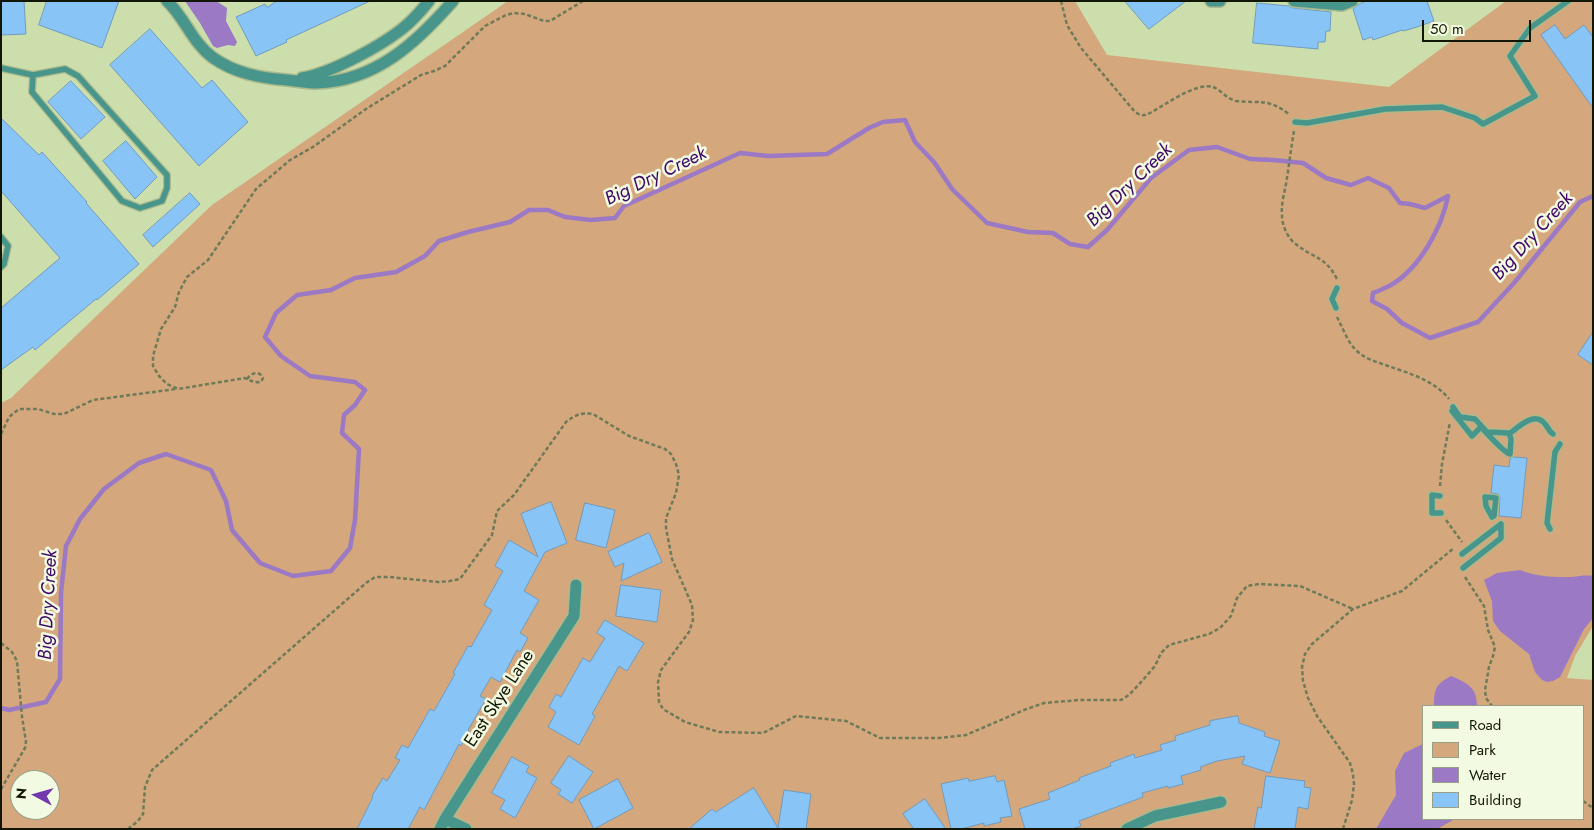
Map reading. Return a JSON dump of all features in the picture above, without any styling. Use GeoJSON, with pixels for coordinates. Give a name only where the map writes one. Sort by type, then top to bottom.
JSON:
{"type":"FeatureCollection","features":[{"type":"Feature","properties":{"kind":"street"},"geometry":{"type":"LineString","coordinates":[[167,1],[199,45],[210,56],[224,65],[253,75],[304,83],[337,81],[355,77],[378,66],[418,38],[454,1]]}},
{"type":"Feature","properties":{"kind":"street"},"geometry":{"type":"LineString","coordinates":[[291,80],[316,76],[379,44],[402,29],[429,1]]}},
{"type":"Feature","properties":{"kind":"street"},"geometry":{"type":"LineString","coordinates":[[1211,1],[1220,1]]}},
{"type":"Feature","properties":{"kind":"street"},"geometry":{"type":"LineString","coordinates":[[1294,1],[1342,5],[1352,1]]}},
{"type":"Feature","properties":{"kind":"street","name":"East Skye Lane"},"geometry":{"type":"LineString","coordinates":[[442,824],[574,616],[576,585]]}},
{"type":"Feature","properties":{"kind":"street"},"geometry":{"type":"LineString","coordinates":[[1127,829],[1156,816],[1221,802]]}},
{"type":"Feature","properties":{"kind":"street"},"geometry":{"type":"LineString","coordinates":[[442,824],[466,829]]}},
{"type":"Feature","properties":{"kind":"lane"},"geometry":{"type":"LineString","coordinates":[[1295,122],[1307,123],[1385,109],[1442,107],[1475,118],[1483,124],[1535,96],[1510,56],[1530,28],[1568,1]]}},
{"type":"Feature","properties":{"kind":"lane"},"geometry":{"type":"LineString","coordinates":[[1,68],[34,75],[65,69],[78,76],[167,175],[167,188],[162,200],[140,208],[122,201],[32,92],[34,75]]}},
{"type":"Feature","properties":{"kind":"lane"},"geometry":{"type":"LineString","coordinates":[[1,237],[8,246],[4,264],[1,267]]}},
{"type":"Feature","properties":{"kind":"lane"},"geometry":{"type":"LineString","coordinates":[[1336,308],[1332,299],[1337,288]]}},
{"type":"Feature","properties":{"kind":"lane"},"geometry":{"type":"LineString","coordinates":[[1453,409],[1460,417],[1476,419],[1487,432],[1509,434],[1525,423],[1539,420],[1543,421],[1553,434]]}},
{"type":"Feature","properties":{"kind":"lane"},"geometry":{"type":"LineString","coordinates":[[1453,409],[1472,436],[1481,427],[1505,452],[1510,454],[1511,439],[1509,434]]}},
{"type":"Feature","properties":{"kind":"lane"},"geometry":{"type":"LineString","coordinates":[[1550,529],[1547,523],[1555,452],[1560,444]]}},
{"type":"Feature","properties":{"kind":"lane"},"geometry":{"type":"LineString","coordinates":[[1440,496],[1432,495],[1432,514],[1441,513]]}},
{"type":"Feature","properties":{"kind":"lane"},"geometry":{"type":"LineString","coordinates":[[1462,554],[1501,524],[1501,538],[1463,568]]}},
{"type":"Feature","properties":{"kind":"path"},"geometry":{"type":"LineString","coordinates":[[178,389],[167,384],[153,366],[155,349],[161,329],[175,307],[179,292],[187,277],[208,260],[256,189],[290,160],[314,147],[366,109],[396,92],[421,74],[445,66],[485,26],[514,13],[550,21],[583,1]]}},
{"type":"Feature","properties":{"kind":"path"},"geometry":{"type":"LineString","coordinates":[[1061,1],[1067,25],[1081,48],[1122,98],[1139,115],[1144,116],[1189,91],[1210,86],[1233,100],[1268,102],[1289,114],[1294,118],[1295,122]]}},
{"type":"Feature","properties":{"kind":"path"},"geometry":{"type":"LineString","coordinates":[[1292,145],[1282,215],[1289,238],[1297,246],[1330,266],[1337,279],[1337,288]]}},
{"type":"Feature","properties":{"kind":"path"},"geometry":{"type":"LineString","coordinates":[[1336,308],[1336,315],[1351,344],[1358,352],[1376,362],[1410,373],[1445,394],[1453,409],[1442,464],[1440,496]]}},
{"type":"Feature","properties":{"kind":"path"},"geometry":{"type":"LineString","coordinates":[[1,434],[9,417],[19,409],[38,409],[54,414],[64,414],[94,400],[247,379],[256,383],[261,382],[263,378],[255,372],[247,379]]}},
{"type":"Feature","properties":{"kind":"path"},"geometry":{"type":"LineString","coordinates":[[128,829],[143,814],[145,788],[152,770],[366,583],[375,578],[389,577],[439,582],[450,582],[460,579],[492,535],[497,511],[514,495],[566,422],[575,414],[593,414],[628,436],[665,449],[671,454],[676,464],[678,475],[676,493],[666,518],[666,528],[672,559],[692,605],[693,620],[689,632],[661,670],[658,682],[659,702],[663,709],[685,722],[719,732],[763,733],[796,716],[846,721],[880,738],[939,738],[966,735],[1044,703],[1079,700],[1121,700],[1142,681],[1155,666],[1161,653],[1169,645],[1209,634],[1220,628],[1231,616],[1238,598],[1247,586],[1259,584],[1300,586],[1353,609]]}},
{"type":"Feature","properties":{"kind":"path"},"geometry":{"type":"LineString","coordinates":[[1441,513],[1462,541],[1462,554]]}},
{"type":"Feature","properties":{"kind":"path"},"geometry":{"type":"LineString","coordinates":[[1343,829],[1353,792],[1353,774],[1350,764],[1317,716],[1308,698],[1303,681],[1302,667],[1305,654],[1312,644],[1353,609],[1402,590],[1454,547]]}},
{"type":"Feature","properties":{"kind":"path"},"geometry":{"type":"LineString","coordinates":[[1463,568],[1463,574],[1484,606],[1488,630],[1495,646],[1485,690],[1486,698],[1491,705]]}},
{"type":"Feature","properties":{"kind":"path"},"geometry":{"type":"LineString","coordinates":[[1,644],[12,652],[17,661],[26,742],[1,789]]}},
{"type":"Feature","properties":{"kind":"green space"},"geometry":{"type":"Polygon","coordinates":[[[508,1],[1075,1],[1107,55],[1389,87],[1506,1],[1593,1],[1593,626],[1575,656],[1567,678],[1593,680],[1593,829],[1,829],[1,403],[11,398],[212,205],[508,1]]]}},
{"type":"Feature","properties":{"kind":"water"},"geometry":{"type":"Polygon","coordinates":[[[185,1],[216,1],[227,8],[226,21],[237,42],[235,46],[228,45],[217,48],[213,46],[185,1]]]}},
{"type":"Feature","properties":{"kind":"water"},"geometry":{"type":"Polygon","coordinates":[[[1520,570],[1546,576],[1593,576],[1593,618],[1584,629],[1560,677],[1553,681],[1547,682],[1542,680],[1535,672],[1529,654],[1500,631],[1493,621],[1492,601],[1484,580],[1497,573],[1520,570]]]}},
{"type":"Feature","properties":{"kind":"water"},"geometry":{"type":"Polygon","coordinates":[[[1451,676],[1470,686],[1475,694],[1477,705],[1434,705],[1437,688],[1451,676]]]}},
{"type":"Feature","properties":{"kind":"water"},"geometry":{"type":"Polygon","coordinates":[[[1422,744],[1422,820],[1453,820],[1437,829],[1376,829],[1396,795],[1395,771],[1404,753],[1422,744]]]}},
{"type":"Feature","properties":{"kind":"building"},"geometry":{"type":"Polygon","coordinates":[[[1,1],[24,1],[26,34],[1,35],[1,1]]]}},
{"type":"Feature","properties":{"kind":"building"},"geometry":{"type":"Polygon","coordinates":[[[47,1],[119,1],[102,48],[39,25],[47,1]]]}},
{"type":"Feature","properties":{"kind":"building"},"geometry":{"type":"Polygon","coordinates":[[[277,1],[370,1],[256,56],[236,17],[265,4],[267,7],[277,1]]]}},
{"type":"Feature","properties":{"kind":"building"},"geometry":{"type":"Polygon","coordinates":[[[1125,1],[1186,1],[1149,29],[1125,1]]]}},
{"type":"Feature","properties":{"kind":"building"},"geometry":{"type":"Polygon","coordinates":[[[1367,1],[1427,1],[1434,21],[1373,40],[1372,37],[1363,40],[1353,9],[1367,1]]]}},
{"type":"Feature","properties":{"kind":"building"},"geometry":{"type":"Polygon","coordinates":[[[1257,3],[1331,12],[1330,31],[1326,31],[1325,42],[1318,42],[1318,49],[1253,43],[1257,3]]]}},
{"type":"Feature","properties":{"kind":"building"},"geometry":{"type":"Polygon","coordinates":[[[1555,25],[1565,39],[1584,25],[1593,37],[1593,108],[1541,35],[1555,25]]]}},
{"type":"Feature","properties":{"kind":"building"},"geometry":{"type":"Polygon","coordinates":[[[150,29],[202,88],[212,80],[248,122],[199,166],[110,65],[150,29]]]}},
{"type":"Feature","properties":{"kind":"building"},"geometry":{"type":"Polygon","coordinates":[[[71,81],[105,117],[81,139],[48,102],[71,81]]]}},
{"type":"Feature","properties":{"kind":"building"},"geometry":{"type":"Polygon","coordinates":[[[1,118],[39,155],[42,152],[139,264],[35,350],[33,347],[1,370],[1,308],[60,258],[1,191],[1,118]]]}},
{"type":"Feature","properties":{"kind":"building"},"geometry":{"type":"Polygon","coordinates":[[[126,141],[157,177],[135,199],[103,161],[126,141]]]}},
{"type":"Feature","properties":{"kind":"building"},"geometry":{"type":"Polygon","coordinates":[[[190,193],[200,204],[153,247],[143,235],[190,193]]]}},
{"type":"Feature","properties":{"kind":"building"},"geometry":{"type":"Polygon","coordinates":[[[1593,332],[1593,365],[1578,355],[1593,332]]]}},
{"type":"Feature","properties":{"kind":"building"},"geometry":{"type":"Polygon","coordinates":[[[1513,457],[1527,458],[1521,518],[1499,516],[1500,497],[1498,494],[1491,493],[1494,465],[1509,467],[1510,459],[1513,457]]]}},
{"type":"Feature","properties":{"kind":"building"},"geometry":{"type":"Polygon","coordinates":[[[551,502],[567,543],[545,552],[524,591],[539,600],[520,633],[528,638],[520,652],[517,650],[500,682],[491,677],[480,696],[486,699],[461,746],[459,744],[424,810],[420,807],[408,829],[357,829],[372,796],[383,778],[387,781],[400,760],[395,758],[402,745],[408,748],[430,709],[434,711],[468,646],[471,647],[492,610],[484,605],[503,571],[495,566],[509,540],[538,557],[521,514],[551,502]]]}},
{"type":"Feature","properties":{"kind":"building"},"geometry":{"type":"Polygon","coordinates":[[[585,503],[615,510],[606,548],[576,540],[585,503]]]}},
{"type":"Feature","properties":{"kind":"building"},"geometry":{"type":"Polygon","coordinates":[[[649,533],[662,562],[621,581],[624,563],[615,567],[608,552],[649,533]]]}},
{"type":"Feature","properties":{"kind":"building"},"geometry":{"type":"Polygon","coordinates":[[[621,585],[661,590],[657,622],[616,616],[621,585]]]}},
{"type":"Feature","properties":{"kind":"building"},"geometry":{"type":"Polygon","coordinates":[[[605,620],[644,643],[627,671],[619,666],[592,714],[595,716],[579,745],[548,727],[556,712],[549,707],[556,694],[561,697],[583,658],[590,662],[605,638],[597,633],[605,620]]]}},
{"type":"Feature","properties":{"kind":"building"},"geometry":{"type":"Polygon","coordinates":[[[1238,716],[1239,723],[1265,732],[1264,736],[1280,741],[1270,773],[1242,764],[1245,756],[1217,761],[1200,767],[1201,770],[1181,776],[1183,784],[1142,793],[1143,797],[1079,821],[1081,826],[1072,829],[1025,829],[1019,809],[1050,799],[1048,793],[1080,780],[1079,778],[1111,766],[1110,763],[1134,754],[1135,758],[1162,750],[1160,745],[1176,740],[1175,736],[1210,725],[1210,721],[1238,716]]]}},
{"type":"Feature","properties":{"kind":"building"},"geometry":{"type":"Polygon","coordinates":[[[569,756],[593,772],[572,803],[558,794],[561,790],[551,783],[569,756]]]}},
{"type":"Feature","properties":{"kind":"building"},"geometry":{"type":"Polygon","coordinates":[[[512,757],[529,766],[526,772],[537,778],[515,818],[500,809],[505,800],[492,793],[512,757]]]}},
{"type":"Feature","properties":{"kind":"building"},"geometry":{"type":"Polygon","coordinates":[[[995,776],[997,782],[1004,780],[1012,816],[1000,818],[1001,822],[984,826],[984,823],[961,829],[951,829],[941,784],[968,778],[969,781],[995,776]]]}},
{"type":"Feature","properties":{"kind":"building"},"geometry":{"type":"Polygon","coordinates":[[[1266,776],[1305,781],[1304,787],[1311,788],[1308,809],[1298,807],[1295,829],[1254,829],[1258,807],[1261,808],[1266,776]]]}},
{"type":"Feature","properties":{"kind":"building"},"geometry":{"type":"Polygon","coordinates":[[[618,779],[633,808],[594,829],[579,800],[618,779]]]}},
{"type":"Feature","properties":{"kind":"building"},"geometry":{"type":"Polygon","coordinates":[[[754,788],[778,828],[784,790],[811,794],[806,829],[689,829],[712,809],[715,812],[754,788]]]}},
{"type":"Feature","properties":{"kind":"building"},"geometry":{"type":"Polygon","coordinates":[[[925,799],[946,829],[914,829],[903,814],[925,799]]]}},
{"type":"Feature","properties":{"kind":"waterway","name":"Big Dry Creek"},"geometry":{"type":"LineString","coordinates":[[1,708],[9,710],[46,702],[60,679],[61,593],[66,546],[80,519],[104,489],[139,463],[166,454],[211,470],[226,501],[232,530],[260,563],[293,576],[331,571],[350,548],[355,520],[359,449],[342,433],[344,415],[355,405],[365,390],[355,382],[310,376],[281,356],[265,337],[276,313],[297,295],[331,290],[355,278],[396,272],[425,256],[439,241],[510,222],[529,210],[548,210],[565,217],[591,220],[615,218],[624,206],[740,153],[768,156],[827,154],[869,128],[883,122],[905,120],[915,142],[934,162],[952,189],[987,223],[1028,232],[1053,233],[1070,244],[1088,247],[1107,230],[1151,178],[1189,150],[1217,147],[1250,159],[1303,163],[1326,178],[1351,185],[1368,178],[1389,188],[1400,203],[1425,208],[1448,196],[1441,221],[1420,258],[1402,278],[1373,293],[1372,301],[1387,309],[1402,323],[1430,338],[1478,322],[1514,283],[1580,202],[1593,196]]}}]}
